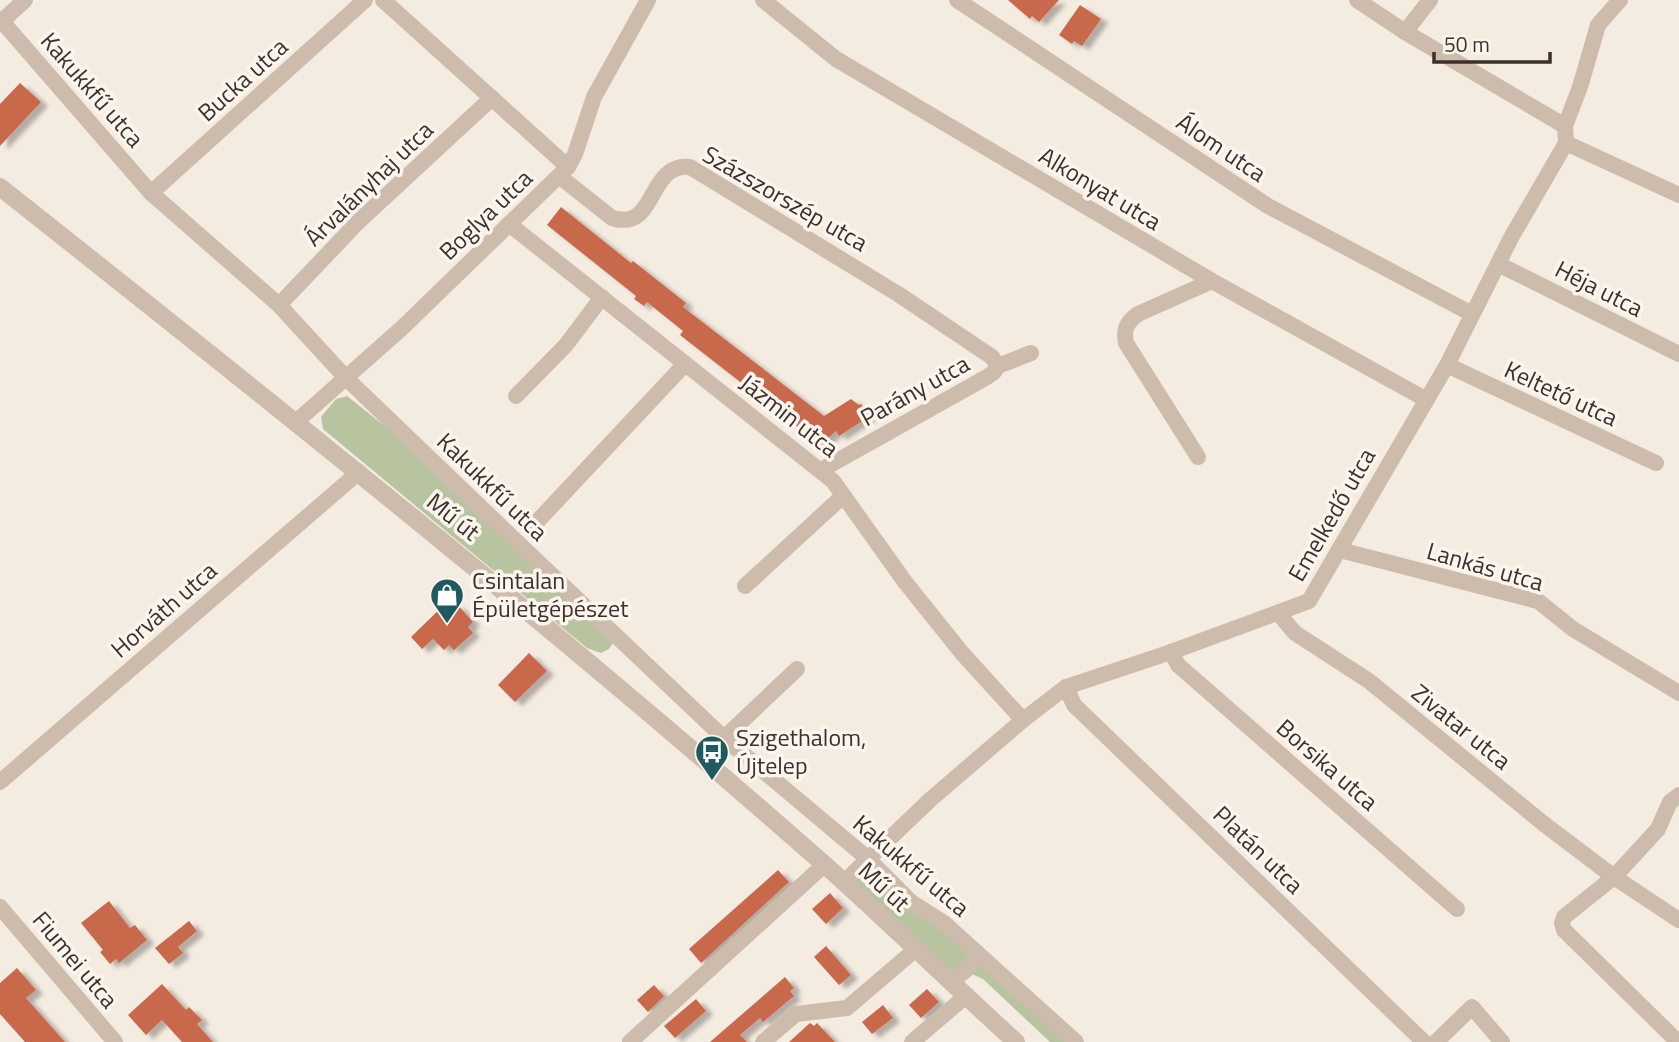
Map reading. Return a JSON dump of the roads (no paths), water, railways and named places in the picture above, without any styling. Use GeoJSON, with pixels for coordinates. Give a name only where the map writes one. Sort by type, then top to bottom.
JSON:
{"type":"FeatureCollection","features":[{"type":"Feature","properties":{"kind":"street"},"geometry":{"type":"LineString","coordinates":[[1,20],[25,0]]}},
{"type":"Feature","properties":{"kind":"street","name":"Bucka utca"},"geometry":{"type":"LineString","coordinates":[[151,193],[365,0]]}},
{"type":"Feature","properties":{"kind":"street"},"geometry":{"type":"LineString","coordinates":[[383,0],[492,98],[564,171]]}},
{"type":"Feature","properties":{"kind":"street","name":"Boglya utca"},"geometry":{"type":"LineString","coordinates":[[297,421],[347,379],[564,171],[575,155],[594,97],[648,0]]}},
{"type":"Feature","properties":{"kind":"street","name":"Alkonyat utca"},"geometry":{"type":"LineString","coordinates":[[763,0],[836,60],[1212,281],[1425,399]]}},
{"type":"Feature","properties":{"kind":"street","name":"Álom utca"},"geometry":{"type":"LineString","coordinates":[[957,0],[1268,206],[1472,314]]}},
{"type":"Feature","properties":{"kind":"street"},"geometry":{"type":"LineString","coordinates":[[1357,0],[1405,32],[1565,126]]}},
{"type":"Feature","properties":{"kind":"street"},"geometry":{"type":"LineString","coordinates":[[1405,32],[1430,0]]}},
{"type":"Feature","properties":{"kind":"street"},"geometry":{"type":"LineString","coordinates":[[1620,0],[1598,25],[1580,87],[1565,126],[1566,144],[1679,195]]}},
{"type":"Feature","properties":{"kind":"street","name":"Kakukkfű utca"},"geometry":{"type":"LineString","coordinates":[[1,20],[151,193],[279,305],[347,379],[724,738],[867,858],[911,902],[944,923],[1076,1042]]}},
{"type":"Feature","properties":{"kind":"street","name":"Árvalányhaj utca"},"geometry":{"type":"LineString","coordinates":[[279,305],[360,220],[492,98]]}},
{"type":"Feature","properties":{"kind":"street","name":"Emelkedő utca"},"geometry":{"type":"LineString","coordinates":[[844,882],[931,799],[1066,687],[1171,652],[1308,601],[1447,365],[1498,264],[1566,144]]}},
{"type":"Feature","properties":{"kind":"street","name":"Százszorszép utca"},"geometry":{"type":"LineString","coordinates":[[564,171],[612,218],[621,221],[633,220],[641,212],[668,172],[677,166],[690,167],[898,294],[992,357],[998,366]]}},
{"type":"Feature","properties":{"kind":"street","name":"Mű út"},"geometry":{"type":"LineString","coordinates":[[0,187],[297,421],[594,667],[844,882],[1016,1042]]}},
{"type":"Feature","properties":{"kind":"street","name":"Jázmin utca"},"geometry":{"type":"LineString","coordinates":[[509,223],[834,481],[913,593],[962,653],[1023,720]]}},
{"type":"Feature","properties":{"kind":"street","name":"Héja utca"},"geometry":{"type":"LineString","coordinates":[[1498,264],[1679,354]]}},
{"type":"Feature","properties":{"kind":"street"},"geometry":{"type":"LineString","coordinates":[[1198,457],[1124,336],[1129,321],[1138,314],[1212,281]]}},
{"type":"Feature","properties":{"kind":"street"},"geometry":{"type":"LineString","coordinates":[[516,396],[566,345],[602,298]]}},
{"type":"Feature","properties":{"kind":"street","name":"Parány utca"},"geometry":{"type":"LineString","coordinates":[[821,470],[987,377],[998,366],[1031,353]]}},
{"type":"Feature","properties":{"kind":"street"},"geometry":{"type":"LineString","coordinates":[[534,525],[685,365]]}},
{"type":"Feature","properties":{"kind":"street","name":"Keltető utca"},"geometry":{"type":"LineString","coordinates":[[1447,365],[1656,463]]}},
{"type":"Feature","properties":{"kind":"street","name":"Horváth utca"},"geometry":{"type":"LineString","coordinates":[[0,782],[359,472]]}},
{"type":"Feature","properties":{"kind":"street"},"geometry":{"type":"LineString","coordinates":[[745,586],[843,496]]}},
{"type":"Feature","properties":{"kind":"street","name":"Lankás utca"},"geometry":{"type":"LineString","coordinates":[[1340,550],[1538,601],[1573,629],[1679,693]]}},
{"type":"Feature","properties":{"kind":"street","name":"Zivatar utca"},"geometry":{"type":"LineString","coordinates":[[1278,613],[1295,633],[1369,681],[1544,824],[1614,877],[1679,920]]}},
{"type":"Feature","properties":{"kind":"street","name":"Borsika utca"},"geometry":{"type":"LineString","coordinates":[[1171,652],[1178,665],[1457,909]]}},
{"type":"Feature","properties":{"kind":"street"},"geometry":{"type":"LineString","coordinates":[[724,738],[797,669]]}},
{"type":"Feature","properties":{"kind":"street","name":"Platán utca"},"geometry":{"type":"LineString","coordinates":[[1066,687],[1074,705],[1424,1042]]}},
{"type":"Feature","properties":{"kind":"street"},"geometry":{"type":"LineString","coordinates":[[1678,1042],[1564,930],[1562,923],[1564,917],[1614,877],[1658,829],[1670,802],[1679,795]]}},
{"type":"Feature","properties":{"kind":"street"},"geometry":{"type":"LineString","coordinates":[[630,1042],[824,865]]}},
{"type":"Feature","properties":{"kind":"street","name":"Fiumei utca"},"geometry":{"type":"LineString","coordinates":[[0,907],[107,1039]]}},
{"type":"Feature","properties":{"kind":"street"},"geometry":{"type":"LineString","coordinates":[[763,1042],[796,1014],[847,1008],[916,949]]}},
{"type":"Feature","properties":{"kind":"street"},"geometry":{"type":"LineString","coordinates":[[951,982],[965,971],[978,954]]}},
{"type":"Feature","properties":{"kind":"street"},"geometry":{"type":"LineString","coordinates":[[912,1042],[966,996]]}},
{"type":"Feature","properties":{"kind":"street"},"geometry":{"type":"LineString","coordinates":[[1436,1042],[1472,1007],[1502,1042]]}},
{"type":"Feature","properties":{"kind":"place","name":"Csintalan Épületgépészet"},"geometry":{"type":"Point","coordinates":[447,625]}},
{"type":"Feature","properties":{"kind":"place","name":"Szigethalom, Újtelep"},"geometry":{"type":"Point","coordinates":[712,782]}}]}
